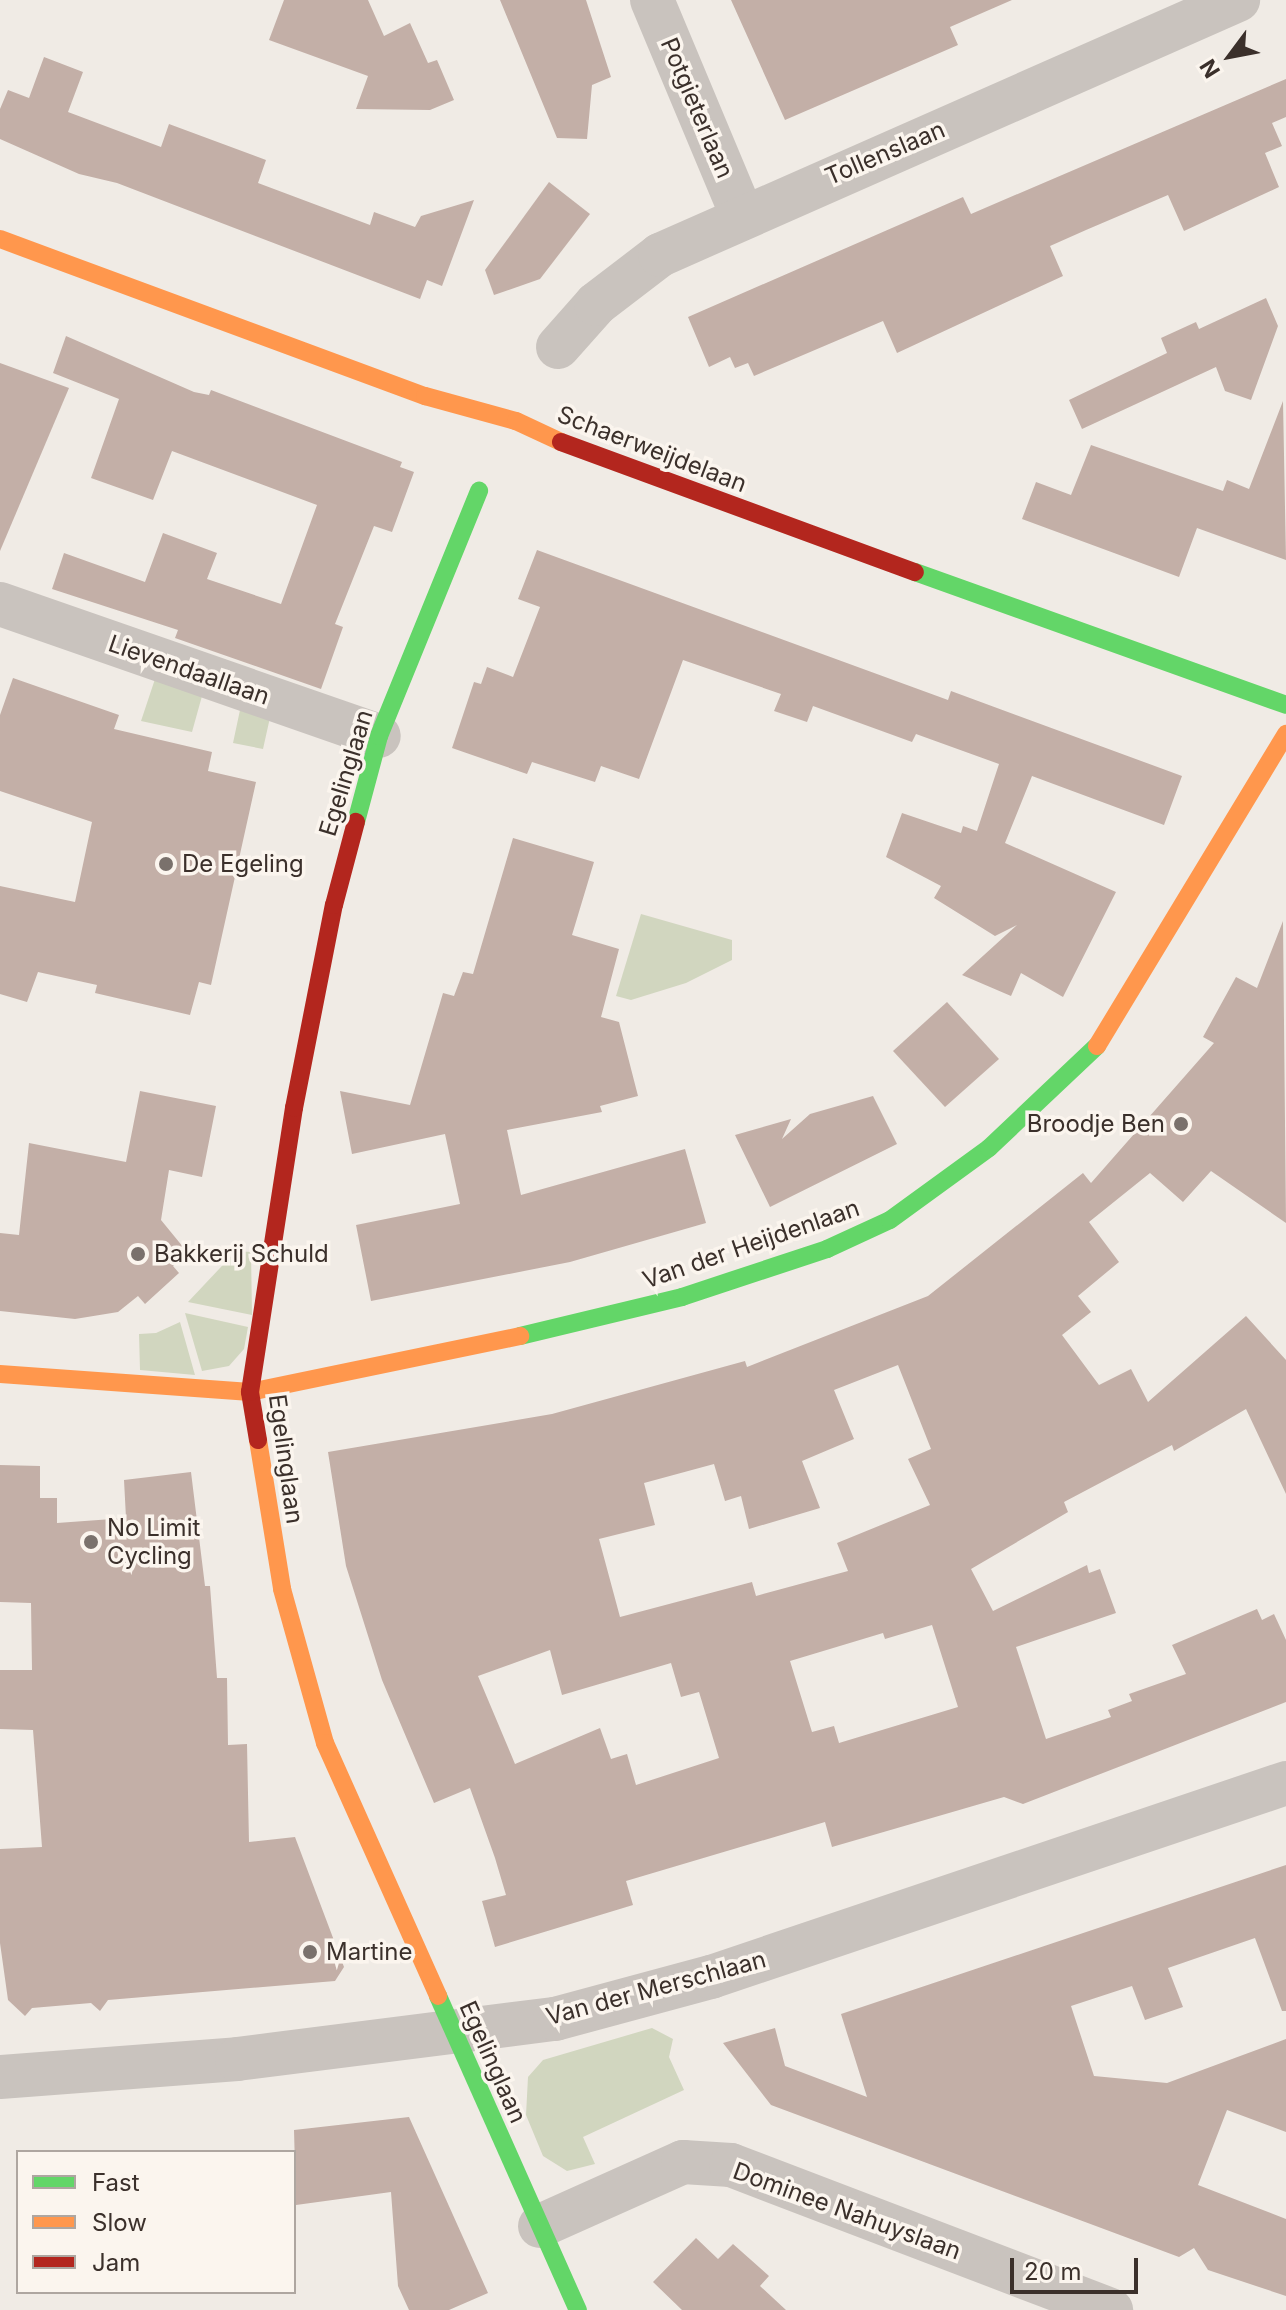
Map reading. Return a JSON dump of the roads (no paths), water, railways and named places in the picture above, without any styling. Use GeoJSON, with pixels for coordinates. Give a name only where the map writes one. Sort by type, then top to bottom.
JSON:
{"type":"FeatureCollection","features":[{"type":"Feature","properties":{"kind":"street","name":"Potgieterlaan"},"geometry":{"type":"LineString","coordinates":[[652,0],[742,215]]}},
{"type":"Feature","properties":{"kind":"street","name":"Tollenslaan"},"geometry":{"type":"LineString","coordinates":[[558,347],[596,304],[660,255],[742,215],[1238,0]]}},
{"type":"Feature","properties":{"kind":"street","name":"Schaerweijdelaan"},"geometry":{"type":"LineString","coordinates":[[0,239],[425,396],[516,421],[606,462],[1286,705]]}},
{"type":"Feature","properties":{"kind":"street","name":"Egelinglaan"},"geometry":{"type":"LineString","coordinates":[[479,491],[379,736],[334,905],[299,1078],[250,1392],[282,1589],[325,1743],[578,2310]]}},
{"type":"Feature","properties":{"kind":"street","name":"Lievendaallaan"},"geometry":{"type":"LineString","coordinates":[[0,604],[379,736]]}},
{"type":"Feature","properties":{"kind":"street","name":"Van der Heijdenlaan"},"geometry":{"type":"LineString","coordinates":[[0,1374],[250,1392],[545,1331],[682,1297],[827,1249],[890,1220],[989,1148],[1097,1046],[1286,734]]}},
{"type":"Feature","properties":{"kind":"street","name":"Van der Merschlaan"},"geometry":{"type":"LineString","coordinates":[[0,2077],[237,2059],[555,2019],[711,1977],[1286,1783]]}},
{"type":"Feature","properties":{"kind":"street","name":"Dominee Nahuyslaan"},"geometry":{"type":"LineString","coordinates":[[540,2226],[683,2162],[731,2165],[1111,2310]]}},
{"type":"Feature","properties":{"kind":"place","name":"De Egeling"},"geometry":{"type":"Point","coordinates":[166,864]}},
{"type":"Feature","properties":{"kind":"place","name":"Broodje Ben"},"geometry":{"type":"Point","coordinates":[1181,1124]}},
{"type":"Feature","properties":{"kind":"place","name":"Bakkerij Schuld"},"geometry":{"type":"Point","coordinates":[138,1254]}},
{"type":"Feature","properties":{"kind":"place","name":"No Limit Cycling"},"geometry":{"type":"Point","coordinates":[91,1542]}},
{"type":"Feature","properties":{"kind":"place","name":"Martine"},"geometry":{"type":"Point","coordinates":[310,1952]}}]}
